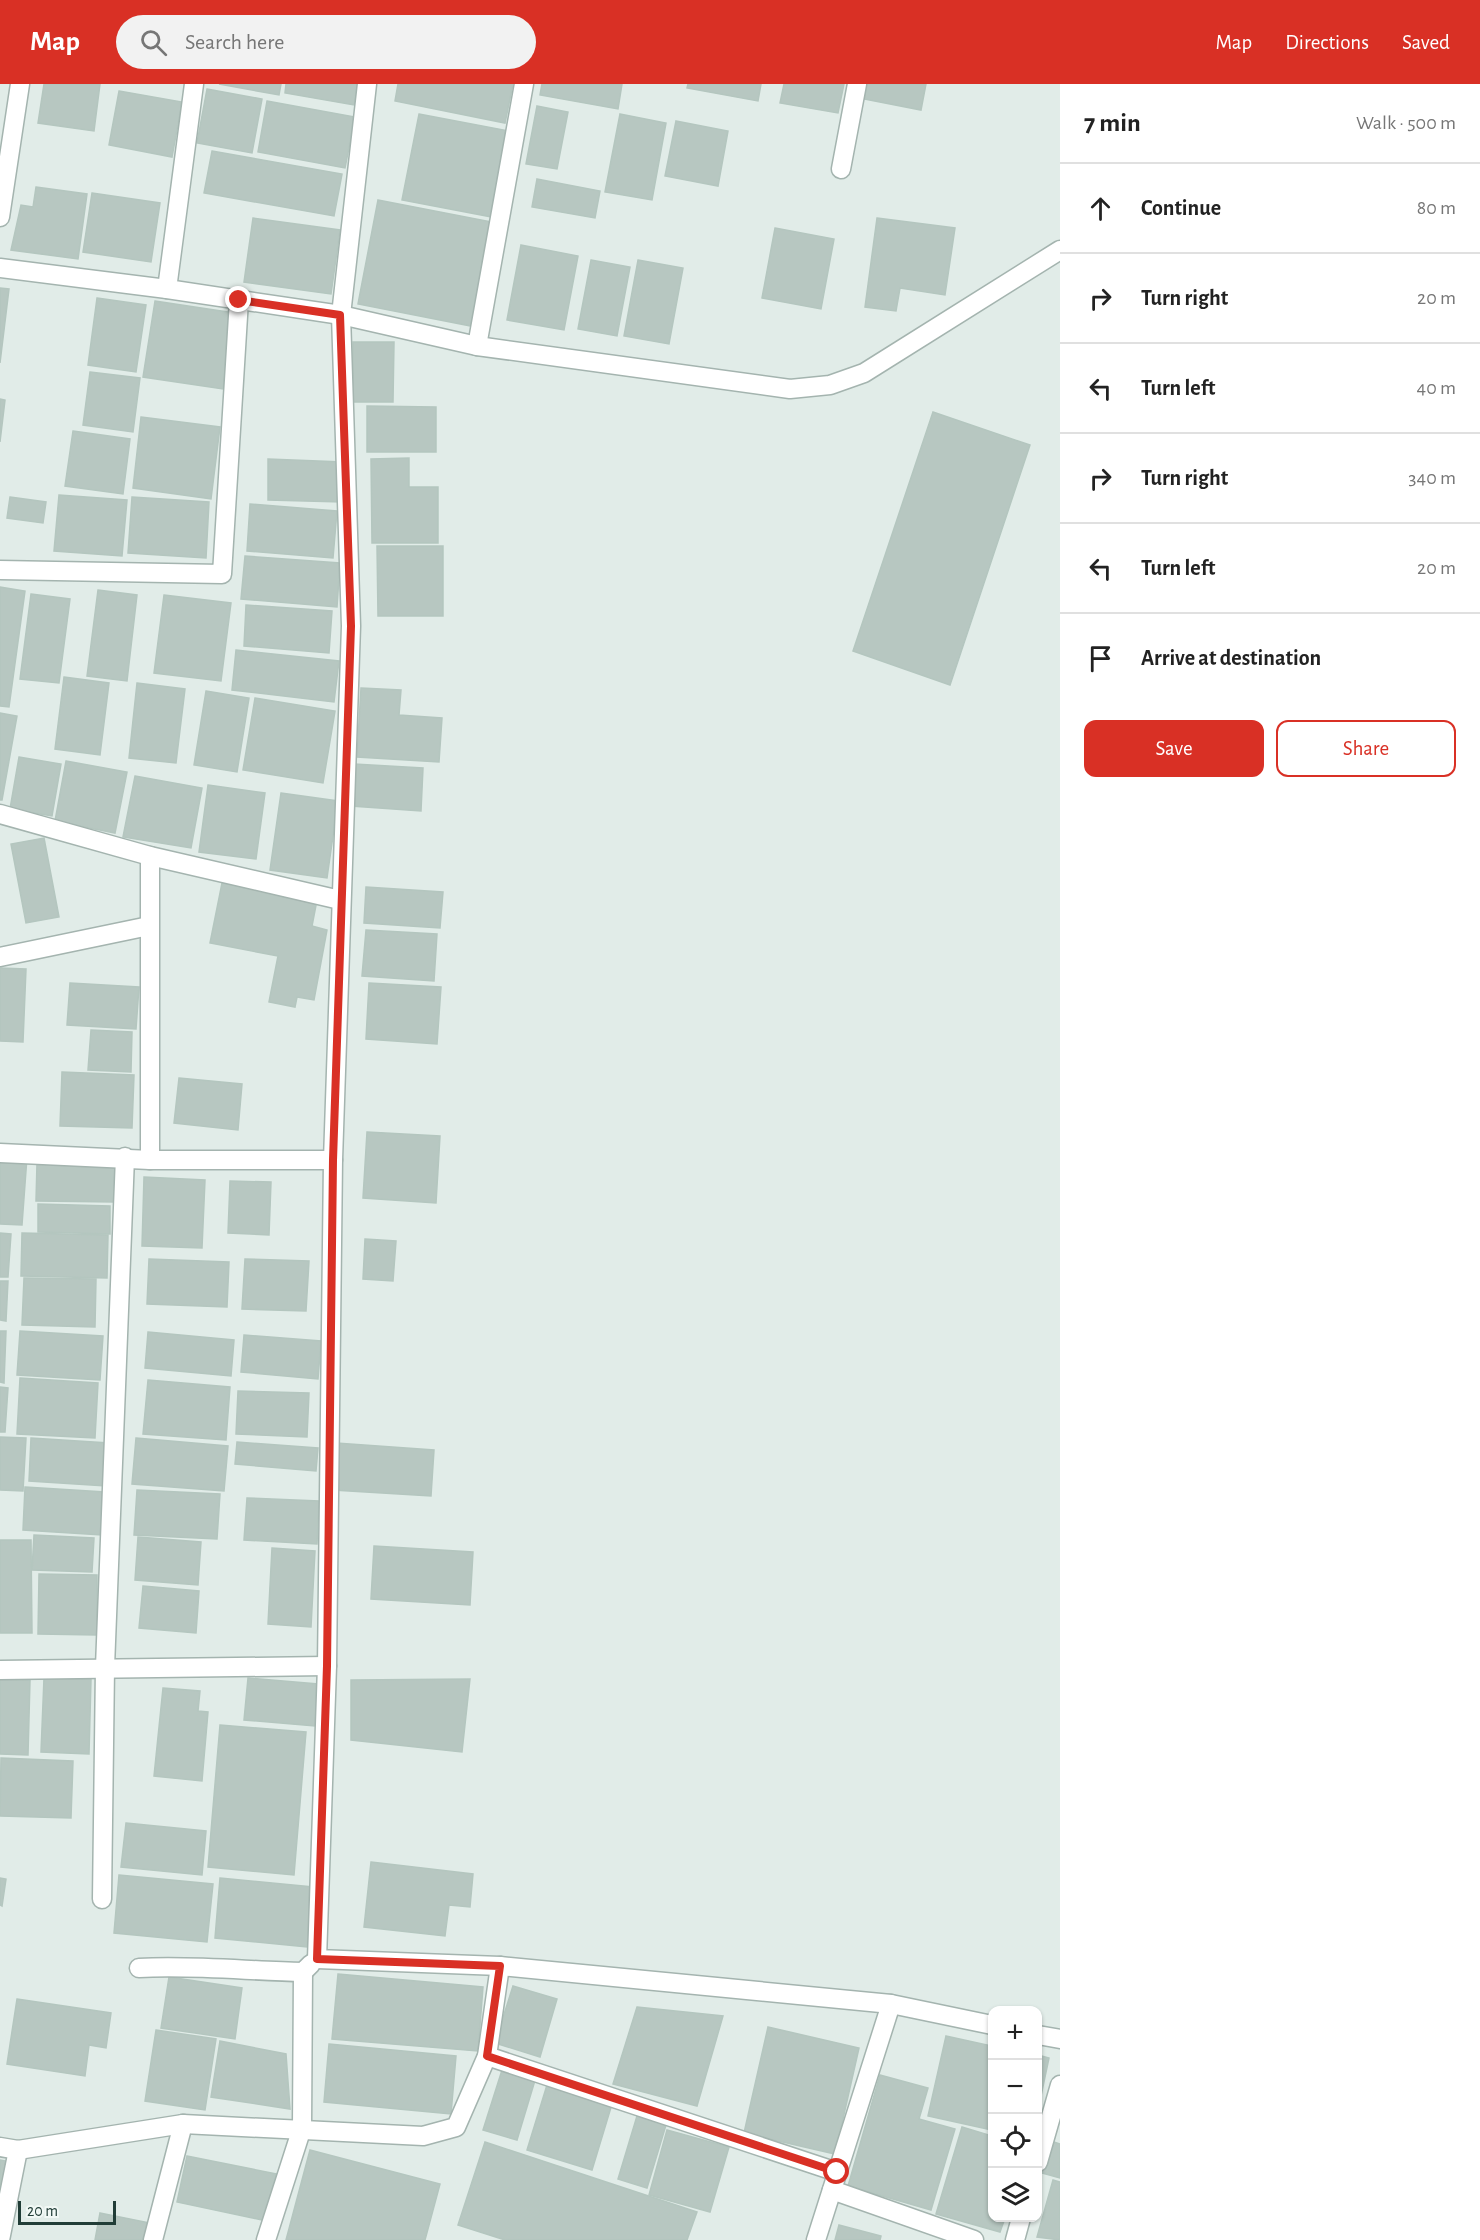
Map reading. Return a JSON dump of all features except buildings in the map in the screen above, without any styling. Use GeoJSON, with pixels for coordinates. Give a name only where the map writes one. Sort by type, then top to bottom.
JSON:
{"type":"FeatureCollection","features":[{"type":"Feature","properties":{"kind":"street"},"geometry":{"type":"LineString","coordinates":[[0,217],[20,84]]}},
{"type":"Feature","properties":{"kind":"street"},"geometry":{"type":"LineString","coordinates":[[167,289],[194,84]]}},
{"type":"Feature","properties":{"kind":"street"},"geometry":{"type":"LineString","coordinates":[[317,1959],[327,1666],[333,1160],[351,626],[340,315],[367,84]]}},
{"type":"Feature","properties":{"kind":"street"},"geometry":{"type":"LineString","coordinates":[[477,346],[524,84]]}},
{"type":"Feature","properties":{"kind":"street"},"geometry":{"type":"LineString","coordinates":[[841,169],[857,84]]}},
{"type":"Feature","properties":{"kind":"street"},"geometry":{"type":"LineString","coordinates":[[0,268],[167,289],[340,315],[477,346],[790,389],[830,386],[864,373],[1060,250]]}},
{"type":"Feature","properties":{"kind":"street"},"geometry":{"type":"LineString","coordinates":[[0,570],[222,574],[239,300]]}},
{"type":"Feature","properties":{"kind":"street"},"geometry":{"type":"LineString","coordinates":[[0,814],[150,856],[340,900]]}},
{"type":"Feature","properties":{"kind":"street"},"geometry":{"type":"LineString","coordinates":[[150,856],[150,1160]]}},
{"type":"Feature","properties":{"kind":"street"},"geometry":{"type":"LineString","coordinates":[[0,957],[149,926]]}},
{"type":"Feature","properties":{"kind":"street"},"geometry":{"type":"LineString","coordinates":[[0,1153],[125,1157],[150,1160],[333,1160]]}},
{"type":"Feature","properties":{"kind":"street"},"geometry":{"type":"LineString","coordinates":[[102,1899],[105,1667],[125,1157]]}},
{"type":"Feature","properties":{"kind":"street"},"geometry":{"type":"LineString","coordinates":[[0,1670],[327,1666]]}},
{"type":"Feature","properties":{"kind":"street"},"geometry":{"type":"LineString","coordinates":[[140,1968],[188,1965],[217,1970],[303,1972],[317,1959],[500,1966],[891,2004],[988,2024]]}},
{"type":"Feature","properties":{"kind":"street"},"geometry":{"type":"LineString","coordinates":[[0,2240],[9,2148],[183,2124],[302,2128],[423,2136],[456,2127],[487,2056],[500,1966]]}},
{"type":"Feature","properties":{"kind":"street"},"geometry":{"type":"LineString","coordinates":[[266,2240],[302,2128],[303,1972]]}},
{"type":"Feature","properties":{"kind":"street"},"geometry":{"type":"LineString","coordinates":[[816,2240],[891,2004]]}},
{"type":"Feature","properties":{"kind":"street"},"geometry":{"type":"LineString","coordinates":[[1042,2036],[1060,2039]]}},
{"type":"Feature","properties":{"kind":"street"},"geometry":{"type":"LineString","coordinates":[[487,2056],[837,2172]]}},
{"type":"Feature","properties":{"kind":"street"},"geometry":{"type":"LineString","coordinates":[[1042,2148],[1060,2085]]}},
{"type":"Feature","properties":{"kind":"street"},"geometry":{"type":"LineString","coordinates":[[153,2240],[183,2124]]}},
{"type":"Feature","properties":{"kind":"street"},"geometry":{"type":"LineString","coordinates":[[832,2190],[974,2240]]}},
{"type":"Feature","properties":{"kind":"street"},"geometry":{"type":"LineString","coordinates":[[1015,2240],[1020,2222]]}},
{"type":"Feature","properties":{"kind":"route"},"geometry":{"type":"LineString","coordinates":[[239,300],[340,315],[351,626],[333,1160],[327,1666],[317,1959],[500,1966],[487,2056],[837,2172]]}}]}
